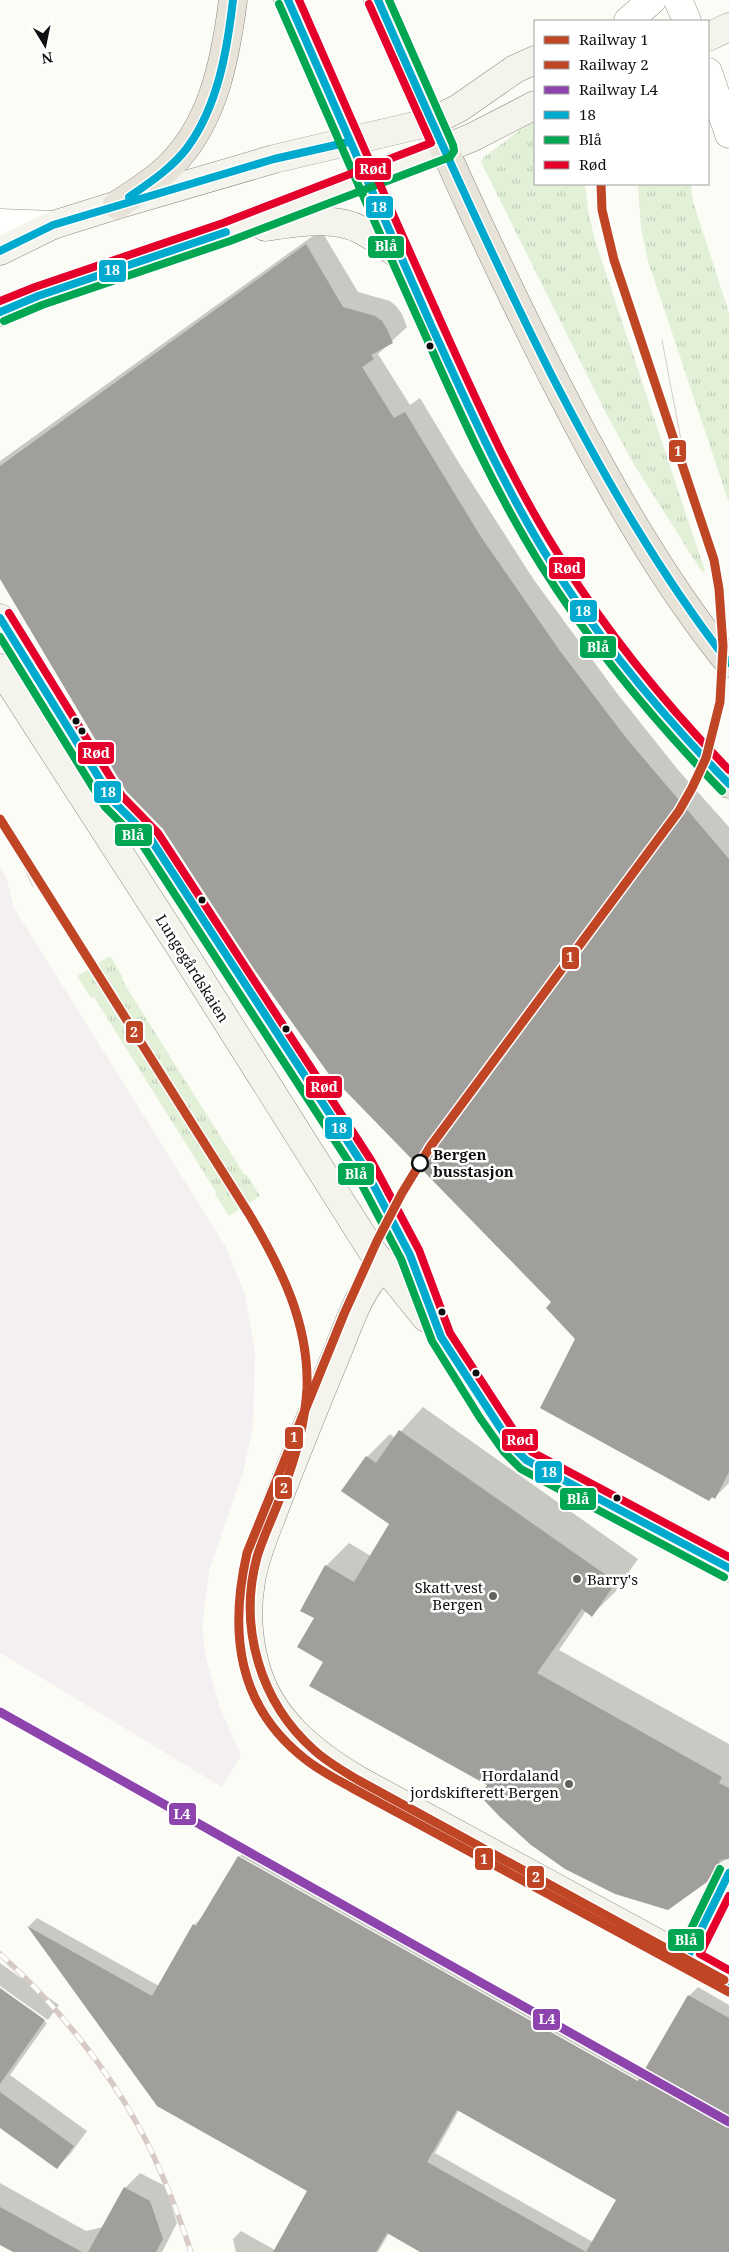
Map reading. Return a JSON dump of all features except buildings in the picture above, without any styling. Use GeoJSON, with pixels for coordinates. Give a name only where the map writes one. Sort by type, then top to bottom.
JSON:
{"type":"FeatureCollection","features":[{"type":"Feature","properties":{"kind":"highway"},"geometry":{"type":"LineString","coordinates":[[117,205],[162,174],[187,148],[215,92],[225,56],[232,0]]}},
{"type":"Feature","properties":{"kind":"highway"},"geometry":{"type":"LineString","coordinates":[[288,0],[400,256],[485,442],[516,503],[550,561],[581,607],[628,670],[669,720],[729,784]]}},
{"type":"Feature","properties":{"kind":"highway"},"geometry":{"type":"LineString","coordinates":[[378,0],[431,122],[528,327],[612,487],[677,593],[729,663]]}},
{"type":"Feature","properties":{"kind":"main road"},"geometry":{"type":"LineString","coordinates":[[709,37],[729,27]]}},
{"type":"Feature","properties":{"kind":"main road"},"geometry":{"type":"LineString","coordinates":[[0,251],[53,225],[117,205],[274,160],[431,122],[460,108],[515,68],[534,60]]}},
{"type":"Feature","properties":{"kind":"main road"},"geometry":{"type":"LineString","coordinates":[[0,312],[38,296],[226,232],[444,150],[473,138],[534,106]]}},
{"type":"Feature","properties":{"kind":"main road"},"geometry":{"type":"LineString","coordinates":[[226,232],[294,223],[336,222],[360,229],[400,256]]}},
{"type":"Feature","properties":{"kind":"main road"},"geometry":{"type":"LineString","coordinates":[[0,618],[114,802],[150,838],[363,1165],[410,1255],[441,1337],[488,1412],[512,1446],[526,1460],[729,1568]]}},
{"type":"Feature","properties":{"kind":"main road","name":"Lungegårdskaien"},"geometry":{"type":"LineString","coordinates":[[0,668],[180,947],[372,1251],[441,1337]]}},
{"type":"Feature","properties":{"kind":"main road"},"geometry":{"type":"LineString","coordinates":[[410,1255],[385,1268],[370,1283],[362,1296],[305,1429],[257,1557],[248,1601],[248,1623],[256,1668],[264,1689],[288,1726],[328,1762],[729,1982]]}},
{"type":"Feature","properties":{"kind":"main road"},"geometry":{"type":"LineString","coordinates":[[687,1958],[729,1873]]}},
{"type":"Feature","properties":{"kind":"street"},"geometry":{"type":"LineString","coordinates":[[629,20],[652,0]]}},
{"type":"Feature","properties":{"kind":"street"},"geometry":{"type":"LineString","coordinates":[[678,0],[687,20]]}},
{"type":"Feature","properties":{"kind":"street"},"geometry":{"type":"LineString","coordinates":[[709,75],[729,134]]}},
{"type":"Feature","properties":{"kind":"street"},"geometry":{"type":"LineString","coordinates":[[0,223],[53,225]]}},
{"type":"Feature","properties":{"kind":"shaded area"},"geometry":{"type":"Polygon","coordinates":[[[0,868],[6,877],[14,908],[226,1247],[245,1295],[255,1352],[253,1428],[243,1472],[209,1571],[202,1626],[206,1658],[220,1707],[241,1756],[222,1787],[0,1653],[0,868]]]}},
{"type":"Feature","properties":{"kind":"green space"},"geometry":{"type":"Polygon","coordinates":[[[534,120],[534,185],[585,185],[594,237],[705,571],[702,572],[633,463],[605,411],[481,162],[484,157],[534,120]]]}},
{"type":"Feature","properties":{"kind":"green space"},"geometry":{"type":"Polygon","coordinates":[[[638,185],[692,185],[691,188],[693,201],[729,313],[729,503],[648,261],[641,228],[638,185]]]}},
{"type":"Feature","properties":{"kind":"green space"},"geometry":{"type":"Polygon","coordinates":[[[110,956],[123,978],[122,980],[244,1174],[247,1175],[260,1196],[229,1216],[215,1194],[216,1192],[94,997],[91,998],[77,976],[110,956]]]}},
{"type":"Feature","properties":{"kind":"tram line"},"geometry":{"type":"LineString","coordinates":[[662,340],[690,487]]}},
{"type":"Feature","properties":{"kind":"tram line"},"geometry":{"type":"LineString","coordinates":[[0,816],[33,887]]}},
{"type":"Feature","properties":{"kind":"railway"},"geometry":{"type":"LineString","coordinates":[[0,1954],[59,2013],[95,2058],[126,2105],[162,2174],[191,2252]]}},
{"type":"Feature","properties":{"kind":"rail line","name":"1"},"geometry":{"type":"LineString","coordinates":[[601,185],[602,210],[614,260],[714,560],[719,589],[723,646],[720,702],[706,758],[679,811],[430,1147],[402,1193],[377,1241],[344,1314],[247,1553],[239,1611],[240,1639],[244,1666],[252,1691],[265,1716],[282,1738],[305,1759],[354,1789],[729,1992]]}},
{"type":"Feature","properties":{"kind":"rail line","name":"2"},"geometry":{"type":"LineString","coordinates":[[0,819],[249,1214],[282,1276],[298,1319],[306,1364],[307,1388],[304,1414],[292,1465],[257,1557],[252,1583],[250,1610],[252,1636],[258,1662],[267,1686],[280,1709],[295,1731],[314,1750],[358,1780],[724,1980]]}},
{"type":"Feature","properties":{"kind":"rail line","name":"L4"},"geometry":{"type":"LineString","coordinates":[[0,1712],[729,2122]]}},
{"type":"Feature","properties":{"kind":"transit line","name":"18"},"geometry":{"type":"LineString","coordinates":[[129,197],[160,175],[174,162],[198,132],[214,96],[228,39],[233,0]]}},
{"type":"Feature","properties":{"kind":"transit line","name":"18"},"geometry":{"type":"LineString","coordinates":[[288,0],[431,325],[501,474],[533,533],[569,591],[611,649],[656,704],[729,784]]}},
{"type":"Feature","properties":{"kind":"transit line","name":"Rød"},"geometry":{"type":"LineString","coordinates":[[299,0],[468,382],[496,442],[543,529],[578,586],[618,641],[660,694],[729,770]]}},
{"type":"Feature","properties":{"kind":"transit line","name":"18"},"geometry":{"type":"LineString","coordinates":[[378,0],[484,235],[528,328],[571,412],[633,523],[679,594],[729,663]]}},
{"type":"Feature","properties":{"kind":"transit line","name":"Blå"},"geometry":{"type":"LineString","coordinates":[[4,321],[42,305],[230,241],[450,157],[454,151],[453,145],[389,0]]}},
{"type":"Feature","properties":{"kind":"transit line","name":"Blå"},"geometry":{"type":"LineString","coordinates":[[279,4],[450,391],[478,451],[525,539],[582,626],[626,684],[722,791]]}},
{"type":"Feature","properties":{"kind":"transit line","name":"Rød"},"geometry":{"type":"LineString","coordinates":[[0,301],[35,287],[223,223],[431,143],[369,4]]}},
{"type":"Feature","properties":{"kind":"transit line","name":"18"},"geometry":{"type":"LineString","coordinates":[[0,251],[53,225],[274,159],[349,142]]}},
{"type":"Feature","properties":{"kind":"transit line","name":"18"},"geometry":{"type":"LineString","coordinates":[[0,312],[38,296],[226,232]]}},
{"type":"Feature","properties":{"kind":"transit line","name":"Rød"},"geometry":{"type":"LineString","coordinates":[[9,613],[122,796],[158,833],[371,1160],[419,1250],[450,1333],[520,1440],[532,1452],[729,1557]]}},
{"type":"Feature","properties":{"kind":"transit line","name":"18"},"geometry":{"type":"LineString","coordinates":[[0,618],[114,802],[150,838],[363,1165],[410,1255],[441,1337],[512,1446],[526,1460],[729,1568]]}},
{"type":"Feature","properties":{"kind":"transit line","name":"Blå"},"geometry":{"type":"LineString","coordinates":[[0,637],[105,807],[142,844],[354,1170],[401,1259],[432,1341],[480,1418],[504,1452],[521,1469],[724,1577]]}},
{"type":"Feature","properties":{"kind":"transit line","name":"Blå"},"geometry":{"type":"LineString","coordinates":[[720,1869],[677,1958],[681,1966],[724,1991]]}},
{"type":"Feature","properties":{"kind":"transit line","name":"18"},"geometry":{"type":"LineString","coordinates":[[729,1873],[687,1958],[729,1982]]}},
{"type":"Feature","properties":{"kind":"transit line","name":"Rød"},"geometry":{"type":"LineString","coordinates":[[729,1896],[700,1954],[729,1970]]}},
{"type":"Feature","properties":{"kind":"place","name":"Bergen busstasjon"},"geometry":{"type":"Point","coordinates":[420,1163]}},
{"type":"Feature","properties":{"kind":"place","name":"Barry's"},"geometry":{"type":"Point","coordinates":[577,1579]}},
{"type":"Feature","properties":{"kind":"place","name":"Skatt vest Bergen"},"geometry":{"type":"Point","coordinates":[493,1596]}},
{"type":"Feature","properties":{"kind":"place","name":"Hordaland jordskifterett Bergen"},"geometry":{"type":"Point","coordinates":[569,1784]}}]}
